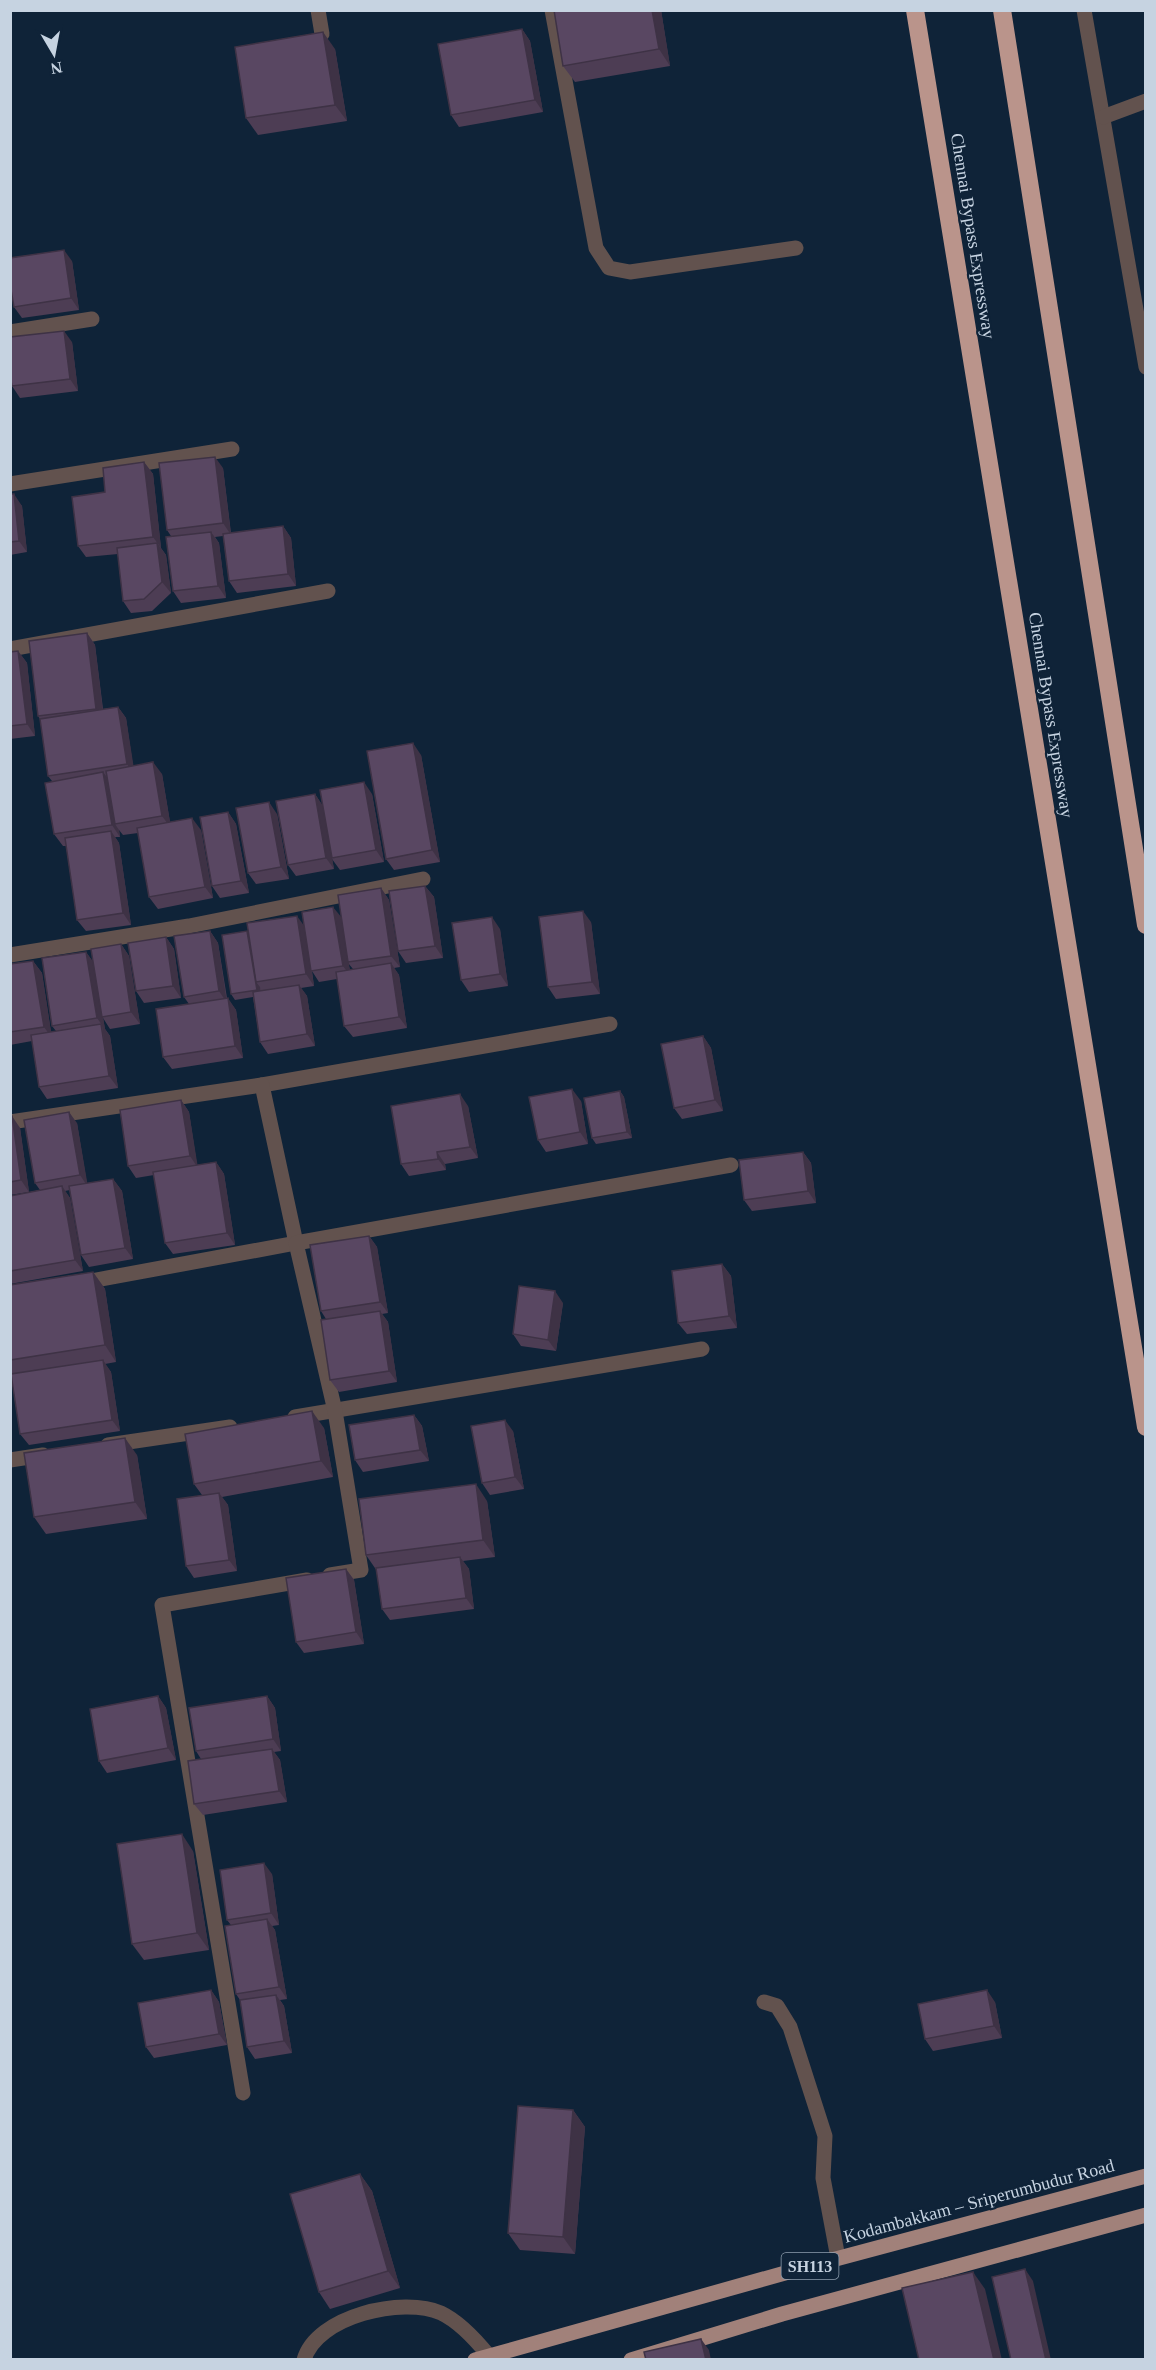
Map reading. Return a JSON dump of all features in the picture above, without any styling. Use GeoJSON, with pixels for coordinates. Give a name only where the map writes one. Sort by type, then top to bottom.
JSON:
{"type":"FeatureCollection","features":[{"type":"Feature","properties":{"kind":"highway","name":"Chennai Bypass Expressway"},"geometry":{"type":"LineString","coordinates":[[915,10],[1146,1427]]}},
{"type":"Feature","properties":{"kind":"highway"},"geometry":{"type":"LineString","coordinates":[[1002,10],[1146,925]]}},
{"type":"Feature","properties":{"kind":"main road","name":"Kodambakkam – Sriperumbudur Road"},"geometry":{"type":"LineString","coordinates":[[482,2358],[838,2258],[1146,2176]]}},
{"type":"Feature","properties":{"kind":"main road","name":"SH113"},"geometry":{"type":"LineString","coordinates":[[631,2360],[782,2314],[1146,2215]]}},
{"type":"Feature","properties":{"kind":"street"},"geometry":{"type":"LineString","coordinates":[[318,10],[322,34]]}},
{"type":"Feature","properties":{"kind":"street"},"geometry":{"type":"LineString","coordinates":[[552,10],[596,248],[609,268],[630,272],[796,248]]}},
{"type":"Feature","properties":{"kind":"street"},"geometry":{"type":"LineString","coordinates":[[1084,10],[1146,367]]}},
{"type":"Feature","properties":{"kind":"street"},"geometry":{"type":"LineString","coordinates":[[1103,117],[1146,101]]}},
{"type":"Feature","properties":{"kind":"street"},"geometry":{"type":"LineString","coordinates":[[10,332],[92,319]]}},
{"type":"Feature","properties":{"kind":"street"},"geometry":{"type":"LineString","coordinates":[[10,484],[232,449]]}},
{"type":"Feature","properties":{"kind":"street"},"geometry":{"type":"LineString","coordinates":[[10,649],[328,591]]}},
{"type":"Feature","properties":{"kind":"street"},"geometry":{"type":"LineString","coordinates":[[10,955],[189,926],[423,879]]}},
{"type":"Feature","properties":{"kind":"street"},"geometry":{"type":"LineString","coordinates":[[10,1122],[262,1085],[610,1024]]}},
{"type":"Feature","properties":{"kind":"street"},"geometry":{"type":"LineString","coordinates":[[243,2093],[162,1605],[361,1570],[334,1411],[262,1085]]}},
{"type":"Feature","properties":{"kind":"street"},"geometry":{"type":"LineString","coordinates":[[66,1285],[731,1165]]}},
{"type":"Feature","properties":{"kind":"street"},"geometry":{"type":"LineString","coordinates":[[277,1420],[702,1349]]}},
{"type":"Feature","properties":{"kind":"street"},"geometry":{"type":"LineString","coordinates":[[92,1447],[242,1425]]}},
{"type":"Feature","properties":{"kind":"street"},"geometry":{"type":"LineString","coordinates":[[10,1460],[57,1453]]}},
{"type":"Feature","properties":{"kind":"street"},"geometry":{"type":"LineString","coordinates":[[764,2002],[777,2006],[790,2027],[825,2136],[823,2178],[838,2258]]}},
{"type":"Feature","properties":{"kind":"street"},"geometry":{"type":"LineString","coordinates":[[304,2360],[314,2339],[333,2326],[348,2318],[399,2307],[419,2308],[440,2313],[474,2338],[482,2358]]}},
{"type":"Feature","properties":{"kind":"building"},"geometry":{"type":"Polygon","coordinates":[[[554,10],[652,10],[659,49],[563,66],[554,10]]]}},
{"type":"Feature","properties":{"kind":"building"},"geometry":{"type":"Polygon","coordinates":[[[522,29],[535,100],[451,115],[438,44],[522,29]]]}},
{"type":"Feature","properties":{"kind":"building"},"geometry":{"type":"Polygon","coordinates":[[[323,32],[335,105],[246,118],[235,47],[323,32]]]}},
{"type":"Feature","properties":{"kind":"building"},"geometry":{"type":"Polygon","coordinates":[[[64,250],[71,298],[14,307],[10,284],[10,258],[64,250]]]}},
{"type":"Feature","properties":{"kind":"building"},"geometry":{"type":"Polygon","coordinates":[[[64,331],[70,379],[12,386],[10,337],[64,331]]]}},
{"type":"Feature","properties":{"kind":"building"},"geometry":{"type":"Polygon","coordinates":[[[215,457],[223,523],[167,530],[159,463],[215,457]]]}},
{"type":"Feature","properties":{"kind":"building"},"geometry":{"type":"Polygon","coordinates":[[[144,462],[153,537],[78,546],[72,497],[105,492],[103,468],[144,462]]]}},
{"type":"Feature","properties":{"kind":"building"},"geometry":{"type":"Polygon","coordinates":[[[10,494],[14,494],[19,541],[10,542],[10,494]]]}},
{"type":"Feature","properties":{"kind":"building"},"geometry":{"type":"Polygon","coordinates":[[[283,526],[288,574],[229,581],[223,534],[283,526]]]}},
{"type":"Feature","properties":{"kind":"building"},"geometry":{"type":"Polygon","coordinates":[[[211,532],[218,586],[173,591],[166,537],[211,532]]]}},
{"type":"Feature","properties":{"kind":"building"},"geometry":{"type":"Polygon","coordinates":[[[157,543],[162,582],[144,599],[123,601],[117,548],[157,543]]]}},
{"type":"Feature","properties":{"kind":"building"},"geometry":{"type":"Polygon","coordinates":[[[87,633],[96,709],[38,716],[29,641],[87,633]]]}},
{"type":"Feature","properties":{"kind":"building"},"geometry":{"type":"Polygon","coordinates":[[[18,651],[27,724],[10,726],[10,652],[18,651]]]}},
{"type":"Feature","properties":{"kind":"building"},"geometry":{"type":"Polygon","coordinates":[[[118,707],[127,764],[48,776],[40,719],[118,707]]]}},
{"type":"Feature","properties":{"kind":"building"},"geometry":{"type":"Polygon","coordinates":[[[413,743],[432,850],[386,859],[367,751],[413,743]]]}},
{"type":"Feature","properties":{"kind":"building"},"geometry":{"type":"Polygon","coordinates":[[[153,762],[162,816],[115,824],[106,771],[153,762]]]}},
{"type":"Feature","properties":{"kind":"building"},"geometry":{"type":"Polygon","coordinates":[[[103,772],[112,825],[54,834],[45,783],[103,772]]]}},
{"type":"Feature","properties":{"kind":"building"},"geometry":{"type":"Polygon","coordinates":[[[364,782],[376,850],[332,858],[320,790],[364,782]]]}},
{"type":"Feature","properties":{"kind":"building"},"geometry":{"type":"Polygon","coordinates":[[[315,794],[326,858],[288,865],[276,801],[315,794]]]}},
{"type":"Feature","properties":{"kind":"building"},"geometry":{"type":"Polygon","coordinates":[[[269,802],[281,867],[248,873],[236,808],[269,802]]]}},
{"type":"Feature","properties":{"kind":"building"},"geometry":{"type":"Polygon","coordinates":[[[228,812],[241,881],[212,886],[200,817],[228,812]]]}},
{"type":"Feature","properties":{"kind":"building"},"geometry":{"type":"Polygon","coordinates":[[[192,818],[205,887],[149,897],[137,828],[192,818]]]}},
{"type":"Feature","properties":{"kind":"building"},"geometry":{"type":"Polygon","coordinates":[[[111,831],[123,913],[77,920],[65,838],[111,831]]]}},
{"type":"Feature","properties":{"kind":"building"},"geometry":{"type":"Polygon","coordinates":[[[425,886],[435,946],[398,951],[389,891],[425,886]]]}},
{"type":"Feature","properties":{"kind":"building"},"geometry":{"type":"Polygon","coordinates":[[[381,888],[391,956],[348,962],[338,895],[381,888]]]}},
{"type":"Feature","properties":{"kind":"building"},"geometry":{"type":"Polygon","coordinates":[[[333,907],[343,966],[311,971],[302,912],[333,907]]]}},
{"type":"Feature","properties":{"kind":"building"},"geometry":{"type":"Polygon","coordinates":[[[583,911],[592,982],[548,987],[539,917],[583,911]]]}},
{"type":"Feature","properties":{"kind":"building"},"geometry":{"type":"Polygon","coordinates":[[[297,916],[306,974],[256,982],[247,923],[297,916]]]}},
{"type":"Feature","properties":{"kind":"building"},"geometry":{"type":"Polygon","coordinates":[[[492,917],[500,974],[461,980],[452,923],[492,917]]]}},
{"type":"Feature","properties":{"kind":"building"},"geometry":{"type":"Polygon","coordinates":[[[210,931],[219,991],[184,997],[174,936],[210,931]]]}},
{"type":"Feature","properties":{"kind":"building"},"geometry":{"type":"Polygon","coordinates":[[[247,931],[257,990],[231,994],[222,935],[247,931]]]}},
{"type":"Feature","properties":{"kind":"building"},"geometry":{"type":"Polygon","coordinates":[[[166,937],[173,986],[136,991],[128,943],[166,937]]]}},
{"type":"Feature","properties":{"kind":"building"},"geometry":{"type":"Polygon","coordinates":[[[121,944],[131,1012],[102,1017],[91,949],[121,944]]]}},
{"type":"Feature","properties":{"kind":"building"},"geometry":{"type":"Polygon","coordinates":[[[86,952],[97,1018],[52,1026],[42,958],[86,952]]]}},
{"type":"Feature","properties":{"kind":"building"},"geometry":{"type":"Polygon","coordinates":[[[33,961],[44,1027],[10,1032],[10,964],[33,961]]]}},
{"type":"Feature","properties":{"kind":"building"},"geometry":{"type":"Polygon","coordinates":[[[391,963],[399,1017],[344,1026],[336,972],[391,963]]]}},
{"type":"Feature","properties":{"kind":"building"},"geometry":{"type":"Polygon","coordinates":[[[299,985],[307,1034],[260,1042],[253,992],[299,985]]]}},
{"type":"Feature","properties":{"kind":"building"},"geometry":{"type":"Polygon","coordinates":[[[228,998],[235,1046],[163,1057],[156,1009],[228,998]]]}},
{"type":"Feature","properties":{"kind":"building"},"geometry":{"type":"Polygon","coordinates":[[[101,1024],[109,1076],[39,1087],[31,1035],[101,1024]]]}},
{"type":"Feature","properties":{"kind":"building"},"geometry":{"type":"Polygon","coordinates":[[[703,1036],[715,1100],[674,1108],[661,1044],[703,1036]]]}},
{"type":"Feature","properties":{"kind":"building"},"geometry":{"type":"Polygon","coordinates":[[[572,1089],[580,1132],[538,1140],[529,1097],[572,1089]]]}},
{"type":"Feature","properties":{"kind":"building"},"geometry":{"type":"Polygon","coordinates":[[[620,1091],[627,1132],[592,1138],[584,1098],[620,1091]]]}},
{"type":"Feature","properties":{"kind":"building"},"geometry":{"type":"Polygon","coordinates":[[[460,1094],[470,1147],[437,1152],[438,1159],[401,1164],[391,1106],[460,1094]]]}},
{"type":"Feature","properties":{"kind":"building"},"geometry":{"type":"Polygon","coordinates":[[[181,1100],[190,1156],[128,1166],[120,1110],[181,1100]]]}},
{"type":"Feature","properties":{"kind":"building"},"geometry":{"type":"Polygon","coordinates":[[[69,1112],[80,1175],[35,1183],[24,1120],[69,1112]]]}},
{"type":"Feature","properties":{"kind":"building"},"geometry":{"type":"Polygon","coordinates":[[[10,1116],[12,1116],[21,1180],[10,1182],[10,1116]]]}},
{"type":"Feature","properties":{"kind":"building"},"geometry":{"type":"Polygon","coordinates":[[[803,1152],[808,1191],[744,1200],[739,1160],[803,1152]]]}},
{"type":"Feature","properties":{"kind":"building"},"geometry":{"type":"Polygon","coordinates":[[[216,1162],[227,1233],[165,1243],[153,1172],[216,1162]]]}},
{"type":"Feature","properties":{"kind":"building"},"geometry":{"type":"Polygon","coordinates":[[[113,1179],[125,1248],[81,1255],[69,1186],[113,1179]]]}},
{"type":"Feature","properties":{"kind":"building"},"geometry":{"type":"Polygon","coordinates":[[[62,1186],[75,1260],[10,1271],[10,1196],[62,1186]]]}},
{"type":"Feature","properties":{"kind":"building"},"geometry":{"type":"Polygon","coordinates":[[[369,1236],[380,1302],[321,1311],[310,1245],[369,1236]]]}},
{"type":"Feature","properties":{"kind":"building"},"geometry":{"type":"Polygon","coordinates":[[[722,1264],[729,1316],[678,1323],[672,1271],[722,1264]]]}},
{"type":"Feature","properties":{"kind":"building"},"geometry":{"type":"Polygon","coordinates":[[[93,1272],[105,1345],[10,1360],[10,1285],[93,1272]]]}},
{"type":"Feature","properties":{"kind":"building"},"geometry":{"type":"Polygon","coordinates":[[[519,1286],[555,1291],[548,1340],[513,1334],[519,1286]]]}},
{"type":"Feature","properties":{"kind":"building"},"geometry":{"type":"Polygon","coordinates":[[[380,1311],[389,1371],[330,1380],[321,1320],[380,1311]]]}},
{"type":"Feature","properties":{"kind":"building"},"geometry":{"type":"Polygon","coordinates":[[[103,1360],[112,1420],[20,1434],[11,1374],[103,1360]]]}},
{"type":"Feature","properties":{"kind":"building"},"geometry":{"type":"Polygon","coordinates":[[[312,1411],[321,1461],[194,1484],[185,1434],[312,1411]]]}},
{"type":"Feature","properties":{"kind":"building"},"geometry":{"type":"Polygon","coordinates":[[[414,1415],[420,1450],[355,1460],[349,1425],[414,1415]]]}},
{"type":"Feature","properties":{"kind":"building"},"geometry":{"type":"Polygon","coordinates":[[[505,1420],[515,1477],[482,1483],[471,1426],[505,1420]]]}},
{"type":"Feature","properties":{"kind":"building"},"geometry":{"type":"Polygon","coordinates":[[[125,1438],[135,1502],[34,1517],[24,1453],[125,1438]]]}},
{"type":"Feature","properties":{"kind":"building"},"geometry":{"type":"Polygon","coordinates":[[[476,1484],[483,1540],[366,1555],[359,1499],[476,1484]]]}},
{"type":"Feature","properties":{"kind":"building"},"geometry":{"type":"Polygon","coordinates":[[[219,1493],[229,1560],[186,1566],[177,1499],[219,1493]]]}},
{"type":"Feature","properties":{"kind":"building"},"geometry":{"type":"Polygon","coordinates":[[[460,1557],[466,1598],[382,1609],[376,1568],[460,1557]]]}},
{"type":"Feature","properties":{"kind":"building"},"geometry":{"type":"Polygon","coordinates":[[[346,1569],[356,1632],[296,1642],[286,1578],[346,1569]]]}},
{"type":"Feature","properties":{"kind":"building"},"geometry":{"type":"Polygon","coordinates":[[[158,1696],[168,1748],[99,1761],[90,1709],[158,1696]]]}},
{"type":"Feature","properties":{"kind":"building"},"geometry":{"type":"Polygon","coordinates":[[[267,1696],[273,1739],[196,1751],[189,1708],[267,1696]]]}},
{"type":"Feature","properties":{"kind":"building"},"geometry":{"type":"Polygon","coordinates":[[[272,1749],[279,1791],[194,1804],[188,1761],[272,1749]]]}},
{"type":"Feature","properties":{"kind":"building"},"geometry":{"type":"Polygon","coordinates":[[[182,1834],[197,1933],[132,1944],[117,1844],[182,1834]]]}},
{"type":"Feature","properties":{"kind":"building"},"geometry":{"type":"Polygon","coordinates":[[[264,1863],[271,1913],[227,1920],[220,1870],[264,1863]]]}},
{"type":"Feature","properties":{"kind":"building"},"geometry":{"type":"Polygon","coordinates":[[[267,1919],[279,1987],[236,1994],[225,1926],[267,1919]]]}},
{"type":"Feature","properties":{"kind":"building"},"geometry":{"type":"Polygon","coordinates":[[[211,1990],[219,2034],[146,2047],[138,2003],[211,1990]]]}},
{"type":"Feature","properties":{"kind":"building"},"geometry":{"type":"Polygon","coordinates":[[[987,1990],[994,2026],[925,2039],[918,2004],[987,1990]]]}},
{"type":"Feature","properties":{"kind":"building"},"geometry":{"type":"Polygon","coordinates":[[[276,1995],[284,2041],[247,2047],[240,2000],[276,1995]]]}},
{"type":"Feature","properties":{"kind":"building"},"geometry":{"type":"Polygon","coordinates":[[[518,2106],[573,2110],[563,2237],[508,2233],[518,2106]]]}},
{"type":"Feature","properties":{"kind":"building"},"geometry":{"type":"Polygon","coordinates":[[[360,2174],[388,2271],[319,2292],[290,2194],[360,2174]]]}},
{"type":"Feature","properties":{"kind":"building"},"geometry":{"type":"Polygon","coordinates":[[[1025,2269],[1046,2360],[1011,2360],[992,2277],[1025,2269]]]}},
{"type":"Feature","properties":{"kind":"building"},"geometry":{"type":"Polygon","coordinates":[[[973,2272],[994,2360],[919,2360],[902,2288],[973,2272]]]}},
{"type":"Feature","properties":{"kind":"building"},"geometry":{"type":"Polygon","coordinates":[[[701,2339],[706,2360],[646,2360],[644,2352],[701,2339]]]}}]}
